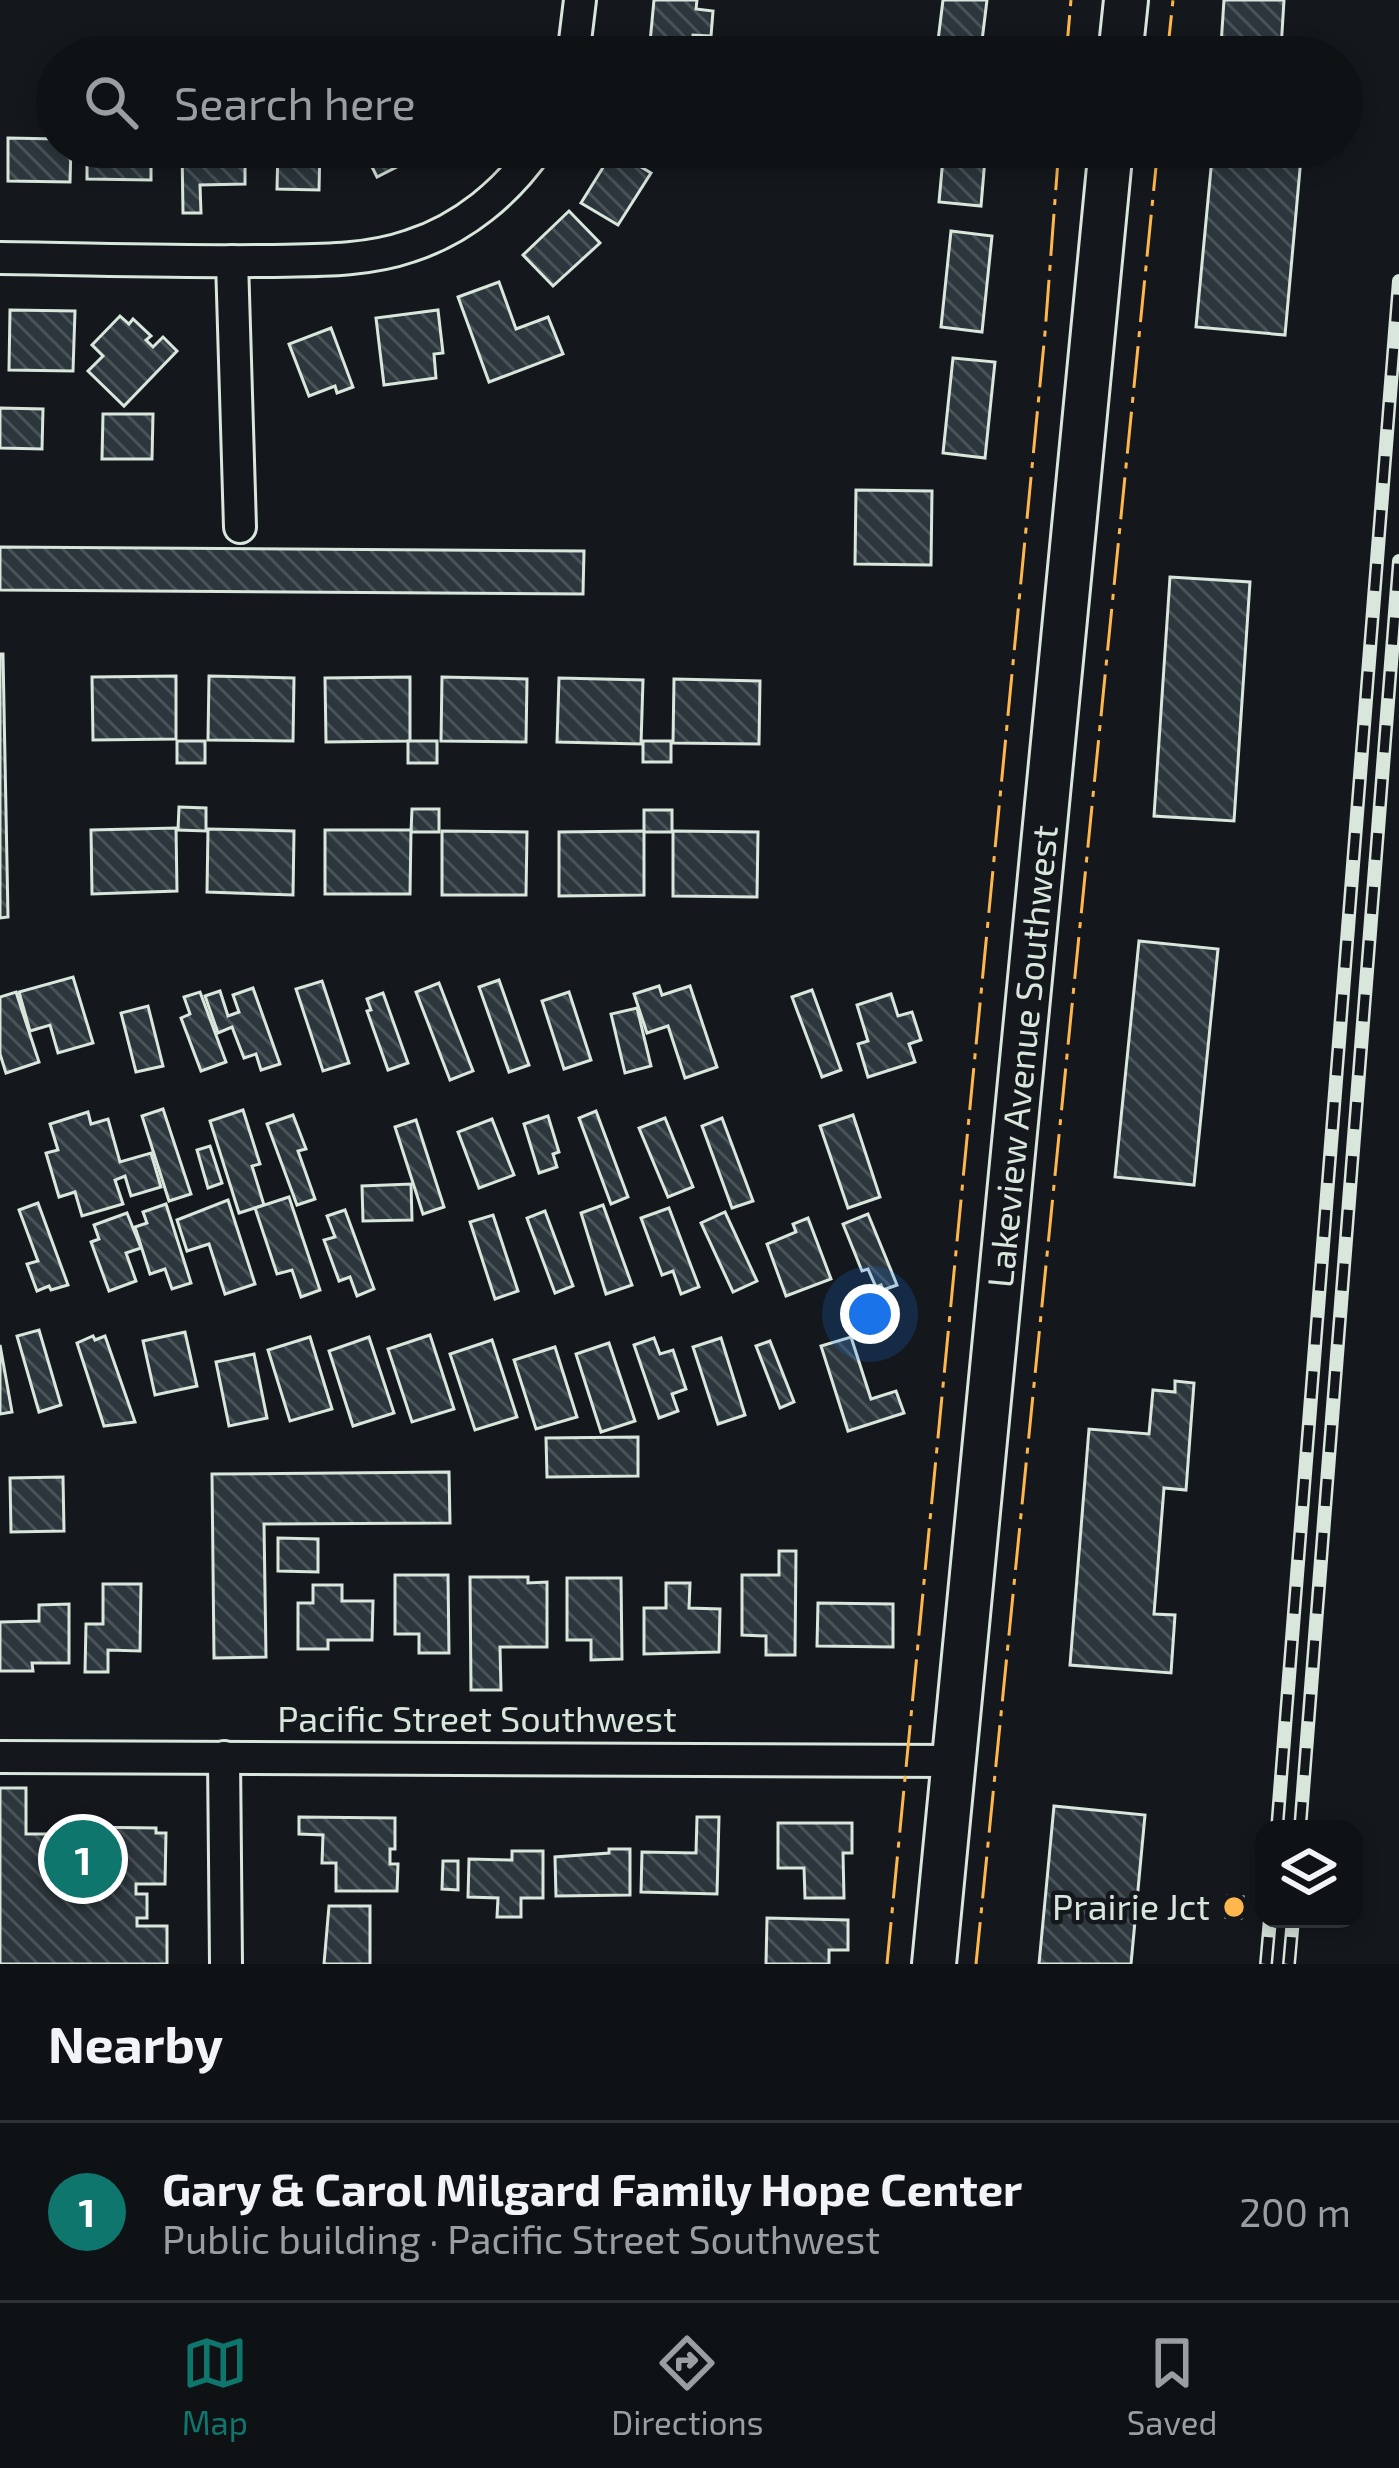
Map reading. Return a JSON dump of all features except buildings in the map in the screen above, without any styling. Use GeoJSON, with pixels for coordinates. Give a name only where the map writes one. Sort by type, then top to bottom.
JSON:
{"type":"FeatureCollection","features":[{"type":"Feature","properties":{"kind":"street"},"geometry":{"type":"LineString","coordinates":[[576,36],[580,0]]}},
{"type":"Feature","properties":{"kind":"street"},"geometry":{"type":"LineString","coordinates":[[1122,36],[1126,0]]}},
{"type":"Feature","properties":{"kind":"street"},"geometry":{"type":"LineString","coordinates":[[0,258],[232,261],[364,257],[409,247],[447,231],[499,194],[521,168]]}},
{"type":"Feature","properties":{"kind":"street","name":"Lakeview Avenue Southwest"},"geometry":{"type":"LineString","coordinates":[[934,1964],[1109,168]]}},
{"type":"Feature","properties":{"kind":"street"},"geometry":{"type":"LineString","coordinates":[[232,261],[240,527]]}},
{"type":"Feature","properties":{"kind":"street","name":"Pacific Street Southwest"},"geometry":{"type":"LineString","coordinates":[[0,1756],[953,1761]]}},
{"type":"Feature","properties":{"kind":"street"},"geometry":{"type":"LineString","coordinates":[[224,1757],[226,1964]]}},
{"type":"Feature","properties":{"kind":"railway"},"geometry":{"type":"LineString","coordinates":[[1278,1820],[1399,281]]}},
{"type":"Feature","properties":{"kind":"railway"},"geometry":{"type":"LineString","coordinates":[[1301,1820],[1399,561]]}},
{"type":"Feature","properties":{"kind":"railway"},"geometry":{"type":"LineString","coordinates":[[1266,1964],[1269,1928]]}},
{"type":"Feature","properties":{"kind":"railway"},"geometry":{"type":"LineString","coordinates":[[1289,1964],[1292,1928]]}},
{"type":"Feature","properties":{"kind":"power"},"geometry":{"type":"LineString","coordinates":[[1068,36],[1071,0]]}},
{"type":"Feature","properties":{"kind":"power"},"geometry":{"type":"LineString","coordinates":[[1169,36],[1173,0]]}},
{"type":"Feature","properties":{"kind":"power"},"geometry":{"type":"LineString","coordinates":[[887,1964],[1057,168]]}},
{"type":"Feature","properties":{"kind":"power"},"geometry":{"type":"LineString","coordinates":[[976,1964],[1156,168]]}},
{"type":"Feature","properties":{"kind":"place","name":"Gary & Carol Milgard Family Hope Center"},"geometry":{"type":"Point","coordinates":[83,1859]}},
{"type":"Feature","properties":{"kind":"place","name":"Prairie Jct"},"geometry":{"type":"Point","coordinates":[1234,1907]}}]}
